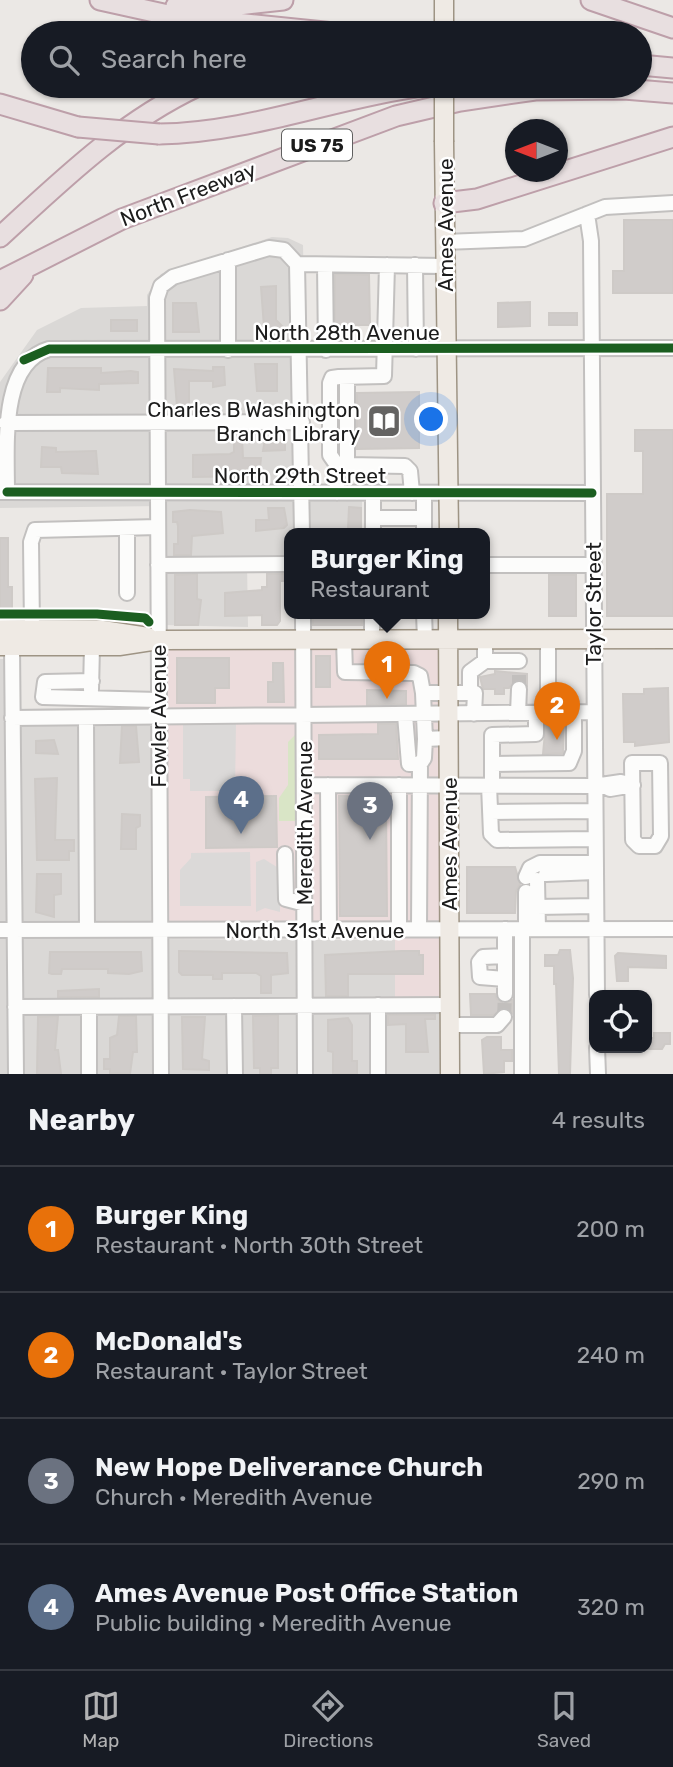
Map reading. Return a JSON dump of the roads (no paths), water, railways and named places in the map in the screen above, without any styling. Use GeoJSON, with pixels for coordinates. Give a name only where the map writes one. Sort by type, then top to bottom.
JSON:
{"type":"FeatureCollection","features":[{"type":"Feature","properties":{"kind":"highway"},"geometry":{"type":"LineString","coordinates":[[100,0],[177,18],[208,21]]}},
{"type":"Feature","properties":{"kind":"highway"},"geometry":{"type":"LineString","coordinates":[[133,0],[209,7],[283,0]]}},
{"type":"Feature","properties":{"kind":"highway"},"geometry":{"type":"LineString","coordinates":[[591,0],[673,28]]}},
{"type":"Feature","properties":{"kind":"highway"},"geometry":{"type":"LineString","coordinates":[[652,66],[673,68]]}},
{"type":"Feature","properties":{"kind":"highway","name":"North Freeway"},"geometry":{"type":"LineString","coordinates":[[652,91],[673,93]]}},
{"type":"Feature","properties":{"kind":"highway"},"geometry":{"type":"LineString","coordinates":[[0,237],[100,146],[151,110],[174,98]]}},
{"type":"Feature","properties":{"kind":"highway"},"geometry":{"type":"LineString","coordinates":[[0,104],[78,127],[159,134],[231,127],[356,98]]}},
{"type":"Feature","properties":{"kind":"highway","name":"North Freeway"},"geometry":{"type":"LineString","coordinates":[[0,281],[28,268],[69,243],[122,219],[396,116],[485,98]]}},
{"type":"Feature","properties":{"kind":"highway"},"geometry":{"type":"LineString","coordinates":[[444,203],[477,199],[673,136]]}},
{"type":"Feature","properties":{"kind":"highway"},"geometry":{"type":"LineString","coordinates":[[0,300],[28,268]]}},
{"type":"Feature","properties":{"kind":"main road","name":"Ames Avenue"},"geometry":{"type":"LineString","coordinates":[[444,98],[449,528]]}},
{"type":"Feature","properties":{"kind":"main road","name":"Ames Avenue"},"geometry":{"type":"LineString","coordinates":[[449,619],[450,1074]]}},
{"type":"Feature","properties":{"kind":"main road"},"geometry":{"type":"LineString","coordinates":[[0,629],[102,630],[158,640]]}},
{"type":"Feature","properties":{"kind":"main road"},"geometry":{"type":"LineString","coordinates":[[6,646],[92,646],[158,640],[673,639]]}},
{"type":"Feature","properties":{"kind":"street"},"geometry":{"type":"LineString","coordinates":[[444,242],[524,239],[543,234],[587,214],[619,205],[673,203]]}},
{"type":"Feature","properties":{"kind":"street","name":"Taylor Street"},"geometry":{"type":"LineString","coordinates":[[587,214],[591,241],[593,640],[598,786],[595,811],[597,990]]}},
{"type":"Feature","properties":{"kind":"street"},"geometry":{"type":"LineString","coordinates":[[228,350],[228,260],[269,248],[284,250],[297,264],[302,528]]}},
{"type":"Feature","properties":{"kind":"street","name":"Fowler Avenue"},"geometry":{"type":"LineString","coordinates":[[161,1074],[157,298],[165,282],[228,260]]}},
{"type":"Feature","properties":{"kind":"street"},"geometry":{"type":"LineString","coordinates":[[297,264],[445,266]]}},
{"type":"Feature","properties":{"kind":"street"},"geometry":{"type":"LineString","coordinates":[[325,265],[332,350],[343,377],[342,465],[337,493]]}},
{"type":"Feature","properties":{"kind":"street"},"geometry":{"type":"LineString","coordinates":[[343,377],[384,376],[387,265]]}},
{"type":"Feature","properties":{"kind":"street"},"geometry":{"type":"LineString","coordinates":[[415,265],[416,349]]}},
{"type":"Feature","properties":{"kind":"street","name":"North 28th Avenue"},"geometry":{"type":"LineString","coordinates":[[6,422],[7,387],[24,360],[49,349],[300,351],[673,348]]}},
{"type":"Feature","properties":{"kind":"street"},"geometry":{"type":"LineString","coordinates":[[4,492],[6,422],[302,422]]}},
{"type":"Feature","properties":{"kind":"street"},"geometry":{"type":"LineString","coordinates":[[342,465],[405,466],[410,471],[418,493],[424,525],[373,517]]}},
{"type":"Feature","properties":{"kind":"street","name":"North 29th Street"},"geometry":{"type":"LineString","coordinates":[[4,492],[592,493]]}},
{"type":"Feature","properties":{"kind":"street"},"geometry":{"type":"LineString","coordinates":[[373,493],[373,528]]}},
{"type":"Feature","properties":{"kind":"street"},"geometry":{"type":"LineString","coordinates":[[32,629],[31,542],[35,530],[158,527]]}},
{"type":"Feature","properties":{"kind":"street"},"geometry":{"type":"LineString","coordinates":[[127,528],[127,593]]}},
{"type":"Feature","properties":{"kind":"street"},"geometry":{"type":"LineString","coordinates":[[158,565],[284,564]]}},
{"type":"Feature","properties":{"kind":"street"},"geometry":{"type":"LineString","coordinates":[[490,565],[593,565]]}},
{"type":"Feature","properties":{"kind":"street","name":"Meredith Avenue"},"geometry":{"type":"LineString","coordinates":[[303,619],[305,1074]]}},
{"type":"Feature","properties":{"kind":"street"},"geometry":{"type":"LineString","coordinates":[[372,619],[372,640]]}},
{"type":"Feature","properties":{"kind":"street"},"geometry":{"type":"LineString","coordinates":[[424,619],[425,640]]}},
{"type":"Feature","properties":{"kind":"street"},"geometry":{"type":"LineString","coordinates":[[473,704],[470,673],[485,661],[519,667],[519,639]]}},
{"type":"Feature","properties":{"kind":"street"},"geometry":{"type":"LineString","coordinates":[[548,639],[542,713],[536,734],[492,735],[491,834],[499,841],[595,839]]}},
{"type":"Feature","properties":{"kind":"street"},"geometry":{"type":"LineString","coordinates":[[344,640],[345,672],[414,673],[420,676],[423,693],[422,714],[414,747]]}},
{"type":"Feature","properties":{"kind":"street"},"geometry":{"type":"LineString","coordinates":[[485,640],[485,661]]}},
{"type":"Feature","properties":{"kind":"street"},"geometry":{"type":"LineString","coordinates":[[6,646],[12,718],[7,930],[15,1007],[16,1074]]}},
{"type":"Feature","properties":{"kind":"street"},"geometry":{"type":"LineString","coordinates":[[91,698],[92,646]]}},
{"type":"Feature","properties":{"kind":"street"},"geometry":{"type":"LineString","coordinates":[[92,681],[45,682],[42,691],[46,698],[158,700]]}},
{"type":"Feature","properties":{"kind":"street"},"geometry":{"type":"LineString","coordinates":[[423,693],[448,693],[473,704]]}},
{"type":"Feature","properties":{"kind":"street"},"geometry":{"type":"LineString","coordinates":[[12,718],[448,714],[473,704],[519,702],[542,713],[594,712]]}},
{"type":"Feature","properties":{"kind":"street"},"geometry":{"type":"LineString","coordinates":[[492,764],[514,763],[533,757],[546,765],[565,764],[572,760],[574,712]]}},
{"type":"Feature","properties":{"kind":"street"},"geometry":{"type":"LineString","coordinates":[[405,715],[414,747],[419,785],[419,929]]}},
{"type":"Feature","properties":{"kind":"street"},"geometry":{"type":"LineString","coordinates":[[86,718],[87,930]]}},
{"type":"Feature","properties":{"kind":"street"},"geometry":{"type":"LineString","coordinates":[[414,747],[449,738]]}},
{"type":"Feature","properties":{"kind":"street"},"geometry":{"type":"LineString","coordinates":[[632,763],[660,763],[662,836],[655,846],[639,846],[633,840],[633,785],[632,763]]}},
{"type":"Feature","properties":{"kind":"street"},"geometry":{"type":"LineString","coordinates":[[304,785],[598,786],[610,789],[633,785]]}},
{"type":"Feature","properties":{"kind":"street"},"geometry":{"type":"LineString","coordinates":[[328,785],[329,930]]}},
{"type":"Feature","properties":{"kind":"street"},"geometry":{"type":"LineString","coordinates":[[399,785],[399,929]]}},
{"type":"Feature","properties":{"kind":"street"},"geometry":{"type":"LineString","coordinates":[[573,811],[578,825],[573,839]]}},
{"type":"Feature","properties":{"kind":"street"},"geometry":{"type":"LineString","coordinates":[[490,812],[595,811]]}},
{"type":"Feature","properties":{"kind":"street"},"geometry":{"type":"LineString","coordinates":[[285,854],[286,899],[304,904]]}},
{"type":"Feature","properties":{"kind":"street"},"geometry":{"type":"LineString","coordinates":[[522,1074],[529,929],[534,890],[530,868],[540,863],[595,867]]}},
{"type":"Feature","properties":{"kind":"street"},"geometry":{"type":"LineString","coordinates":[[304,883],[329,883]]}},
{"type":"Feature","properties":{"kind":"street"},"geometry":{"type":"LineString","coordinates":[[534,890],[595,905]]}},
{"type":"Feature","properties":{"kind":"street"},"geometry":{"type":"LineString","coordinates":[[505,929],[505,956],[505,986],[480,977],[483,957],[505,956]]}},
{"type":"Feature","properties":{"kind":"street","name":"North 31st Avenue"},"geometry":{"type":"LineString","coordinates":[[7,930],[673,929]]}},
{"type":"Feature","properties":{"kind":"street"},"geometry":{"type":"LineString","coordinates":[[15,1007],[450,1005]]}},
{"type":"Feature","properties":{"kind":"street"},"geometry":{"type":"LineString","coordinates":[[234,1006],[235,1074]]}},
{"type":"Feature","properties":{"kind":"street"},"geometry":{"type":"LineString","coordinates":[[378,1006],[378,1074]]}},
{"type":"Feature","properties":{"kind":"street"},"geometry":{"type":"LineString","coordinates":[[89,1007],[89,1074]]}},
{"type":"Feature","properties":{"kind":"street"},"geometry":{"type":"LineString","coordinates":[[450,1025],[498,1025],[504,1017]]}},
{"type":"Feature","properties":{"kind":"street"},"geometry":{"type":"LineString","coordinates":[[597,1053],[597,1074]]}},
{"type":"Feature","properties":{"kind":"tunnel"},"geometry":{"type":"LineString","coordinates":[[519,673],[519,689]]}},
{"type":"Feature","properties":{"kind":"tunnel"},"geometry":{"type":"LineString","coordinates":[[504,1017],[505,994]]}},
{"type":"Feature","properties":{"kind":"place","name":"Charles B Washington Branch Library"},"geometry":{"type":"Point","coordinates":[384,421]}},
{"type":"Feature","properties":{"kind":"place","name":"Burger King"},"geometry":{"type":"Point","coordinates":[387,699]}},
{"type":"Feature","properties":{"kind":"place","name":"McDonald's"},"geometry":{"type":"Point","coordinates":[557,740]}},
{"type":"Feature","properties":{"kind":"place","name":"Ames Avenue Post Office Station"},"geometry":{"type":"Point","coordinates":[241,834]}},
{"type":"Feature","properties":{"kind":"place","name":"New Hope Deliverance Church"},"geometry":{"type":"Point","coordinates":[370,840]}}]}
